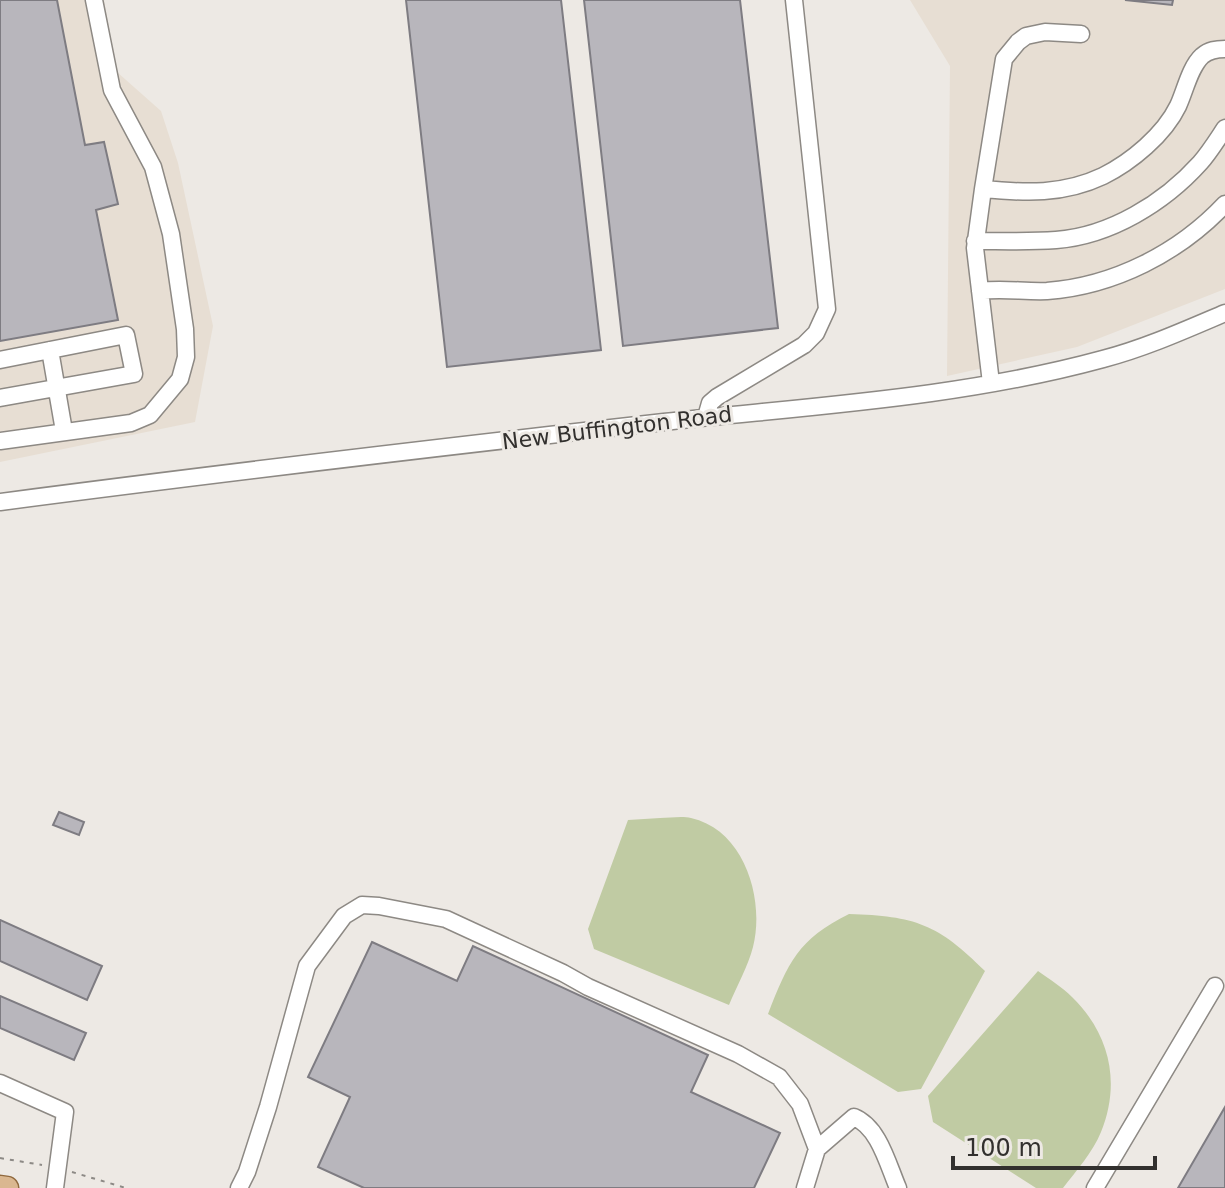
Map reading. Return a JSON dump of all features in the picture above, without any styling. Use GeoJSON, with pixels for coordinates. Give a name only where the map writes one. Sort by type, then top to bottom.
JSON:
{"type":"FeatureCollection","features":[{"type":"Feature","properties":{"kind":"main road"},"geometry":{"type":"LineString","coordinates":[[0,1187],[7,1188]]}},
{"type":"Feature","properties":{"kind":"street"},"geometry":{"type":"LineString","coordinates":[[0,441],[131,423],[150,415],[180,379],[186,357],[185,329],[167,221],[153,167],[112,90],[94,0]]}},
{"type":"Feature","properties":{"kind":"street"},"geometry":{"type":"LineString","coordinates":[[706,417],[710,403],[717,397],[804,345],[816,333],[827,309],[794,0]]}},
{"type":"Feature","properties":{"kind":"street"},"geometry":{"type":"LineString","coordinates":[[991,383],[975,241],[1004,59],[1026,36],[1045,32],[1081,34]]}},
{"type":"Feature","properties":{"kind":"street"},"geometry":{"type":"LineString","coordinates":[[983,189],[1046,193],[1103,176],[1143,148],[1161,129],[1176,110],[1199,59],[1211,50],[1225,49]]}},
{"type":"Feature","properties":{"kind":"street"},"geometry":{"type":"LineString","coordinates":[[975,241],[1057,240],[1092,234],[1124,222],[1175,187],[1201,163],[1225,128]]}},
{"type":"Feature","properties":{"kind":"street"},"geometry":{"type":"LineString","coordinates":[[980,291],[1044,291],[1076,288],[1105,280],[1161,255],[1191,236],[1225,204]]}},
{"type":"Feature","properties":{"kind":"street","name":"New Buffington Road"},"geometry":{"type":"LineString","coordinates":[[0,502],[991,383],[1105,359],[1177,334],[1225,313]]}},
{"type":"Feature","properties":{"kind":"street"},"geometry":{"type":"LineString","coordinates":[[0,360],[126,335],[134,374],[0,398]]}},
{"type":"Feature","properties":{"kind":"street"},"geometry":{"type":"LineString","coordinates":[[50,350],[64,431]]}},
{"type":"Feature","properties":{"kind":"street"},"geometry":{"type":"LineString","coordinates":[[239,1188],[268,1107],[307,966],[344,916],[362,905],[446,919],[738,1054],[779,1077],[800,1104],[817,1149]]}},
{"type":"Feature","properties":{"kind":"street"},"geometry":{"type":"LineString","coordinates":[[1095,1188],[1215,986]]}},
{"type":"Feature","properties":{"kind":"street"},"geometry":{"type":"LineString","coordinates":[[0,1083],[65,1112],[67,1116],[55,1188]]}},
{"type":"Feature","properties":{"kind":"street"},"geometry":{"type":"LineString","coordinates":[[805,1188],[817,1149],[854,1117],[872,1130],[898,1188]]}},
{"type":"Feature","properties":{"kind":"shaded area"},"geometry":{"type":"Polygon","coordinates":[[[0,0],[104,0],[117,72],[161,111],[178,163],[213,326],[195,422],[0,462],[0,0]]]}},
{"type":"Feature","properties":{"kind":"shaded area"},"geometry":{"type":"Polygon","coordinates":[[[910,0],[1225,0],[1225,289],[1077,347],[947,376],[950,66],[910,0]]]}},
{"type":"Feature","properties":{"kind":"green space"},"geometry":{"type":"Polygon","coordinates":[[[687,817],[710,825],[738,852],[747,869],[753,889],[756,928],[751,954],[729,1005],[594,949],[588,929],[628,820],[687,817]]]}},
{"type":"Feature","properties":{"kind":"green space"},"geometry":{"type":"Polygon","coordinates":[[[849,914],[891,917],[924,926],[953,943],[985,971],[921,1089],[898,1092],[768,1014],[797,954],[818,933],[849,914]]]}},
{"type":"Feature","properties":{"kind":"green space"},"geometry":{"type":"Polygon","coordinates":[[[1038,971],[1068,993],[1085,1011],[1103,1043],[1111,1078],[1107,1114],[1098,1139],[1063,1188],[1036,1188],[933,1122],[928,1096],[1038,971]]]}},
{"type":"Feature","properties":{"kind":"building"},"geometry":{"type":"Polygon","coordinates":[[[0,0],[57,0],[85,145],[104,142],[118,204],[96,210],[118,320],[0,341],[0,0]]]}},
{"type":"Feature","properties":{"kind":"building"},"geometry":{"type":"Polygon","coordinates":[[[406,0],[561,0],[601,350],[447,367],[406,0]]]}},
{"type":"Feature","properties":{"kind":"building"},"geometry":{"type":"Polygon","coordinates":[[[584,0],[740,0],[778,328],[623,346],[584,0]]]}},
{"type":"Feature","properties":{"kind":"building"},"geometry":{"type":"Polygon","coordinates":[[[1125,0],[1173,0],[1172,5],[1125,0]]]}},
{"type":"Feature","properties":{"kind":"building"},"geometry":{"type":"Polygon","coordinates":[[[59,812],[84,822],[79,835],[53,825],[59,812]]]}},
{"type":"Feature","properties":{"kind":"building"},"geometry":{"type":"Polygon","coordinates":[[[0,920],[102,966],[87,1000],[0,961],[0,920]]]}},
{"type":"Feature","properties":{"kind":"building"},"geometry":{"type":"Polygon","coordinates":[[[372,942],[457,981],[473,946],[708,1055],[691,1092],[780,1133],[754,1188],[364,1188],[318,1167],[350,1097],[308,1077],[372,942]]]}},
{"type":"Feature","properties":{"kind":"building"},"geometry":{"type":"Polygon","coordinates":[[[0,996],[86,1033],[74,1060],[0,1028],[0,996]]]}},
{"type":"Feature","properties":{"kind":"building"},"geometry":{"type":"Polygon","coordinates":[[[1225,1107],[1225,1188],[1178,1188],[1225,1107]]]}}]}
